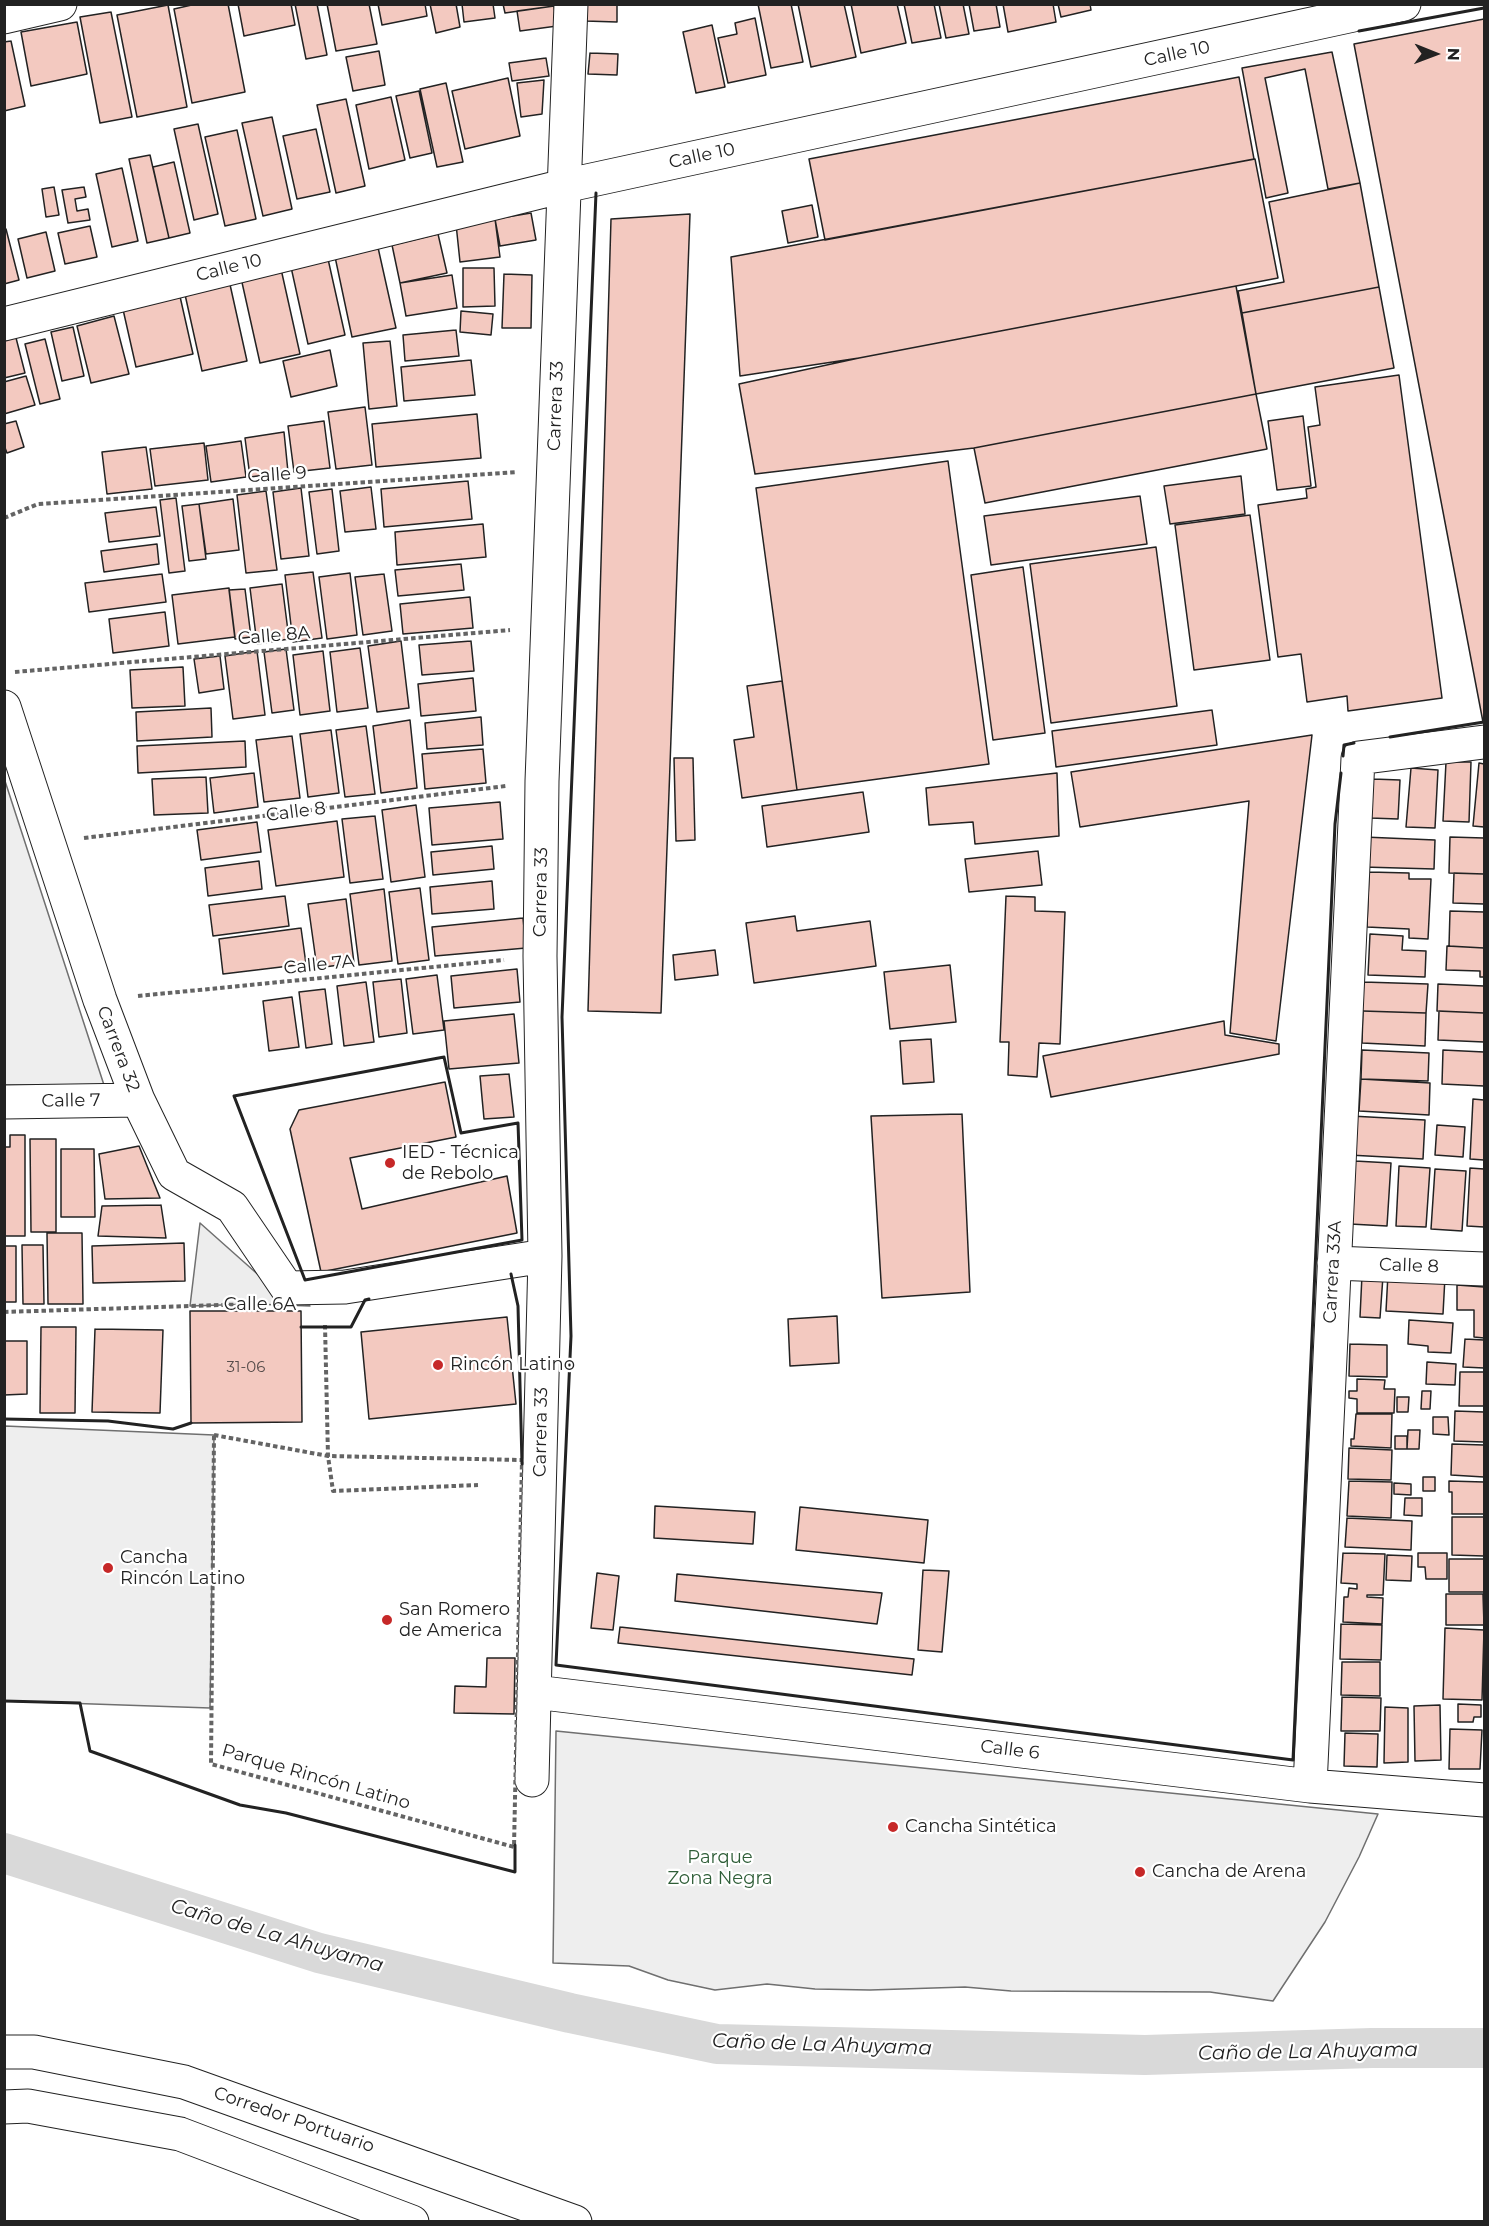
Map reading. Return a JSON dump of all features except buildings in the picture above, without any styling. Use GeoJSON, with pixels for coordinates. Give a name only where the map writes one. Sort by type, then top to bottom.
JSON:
{"type":"FeatureCollection","features":[{"type":"Feature","properties":{"kind":"street"},"geometry":{"type":"LineString","coordinates":[[4,17],[60,4]]}},
{"type":"Feature","properties":{"kind":"street","name":"Carrera 33"},"geometry":{"type":"LineString","coordinates":[[532,1780],[545,1256],[540,956],[542,782],[571,4]]}},
{"type":"Feature","properties":{"kind":"street","name":"Calle 10"},"geometry":{"type":"LineString","coordinates":[[4,324],[564,186],[1296,16],[1404,4]]}},
{"type":"Feature","properties":{"kind":"street","name":"Carrera 32"},"geometry":{"type":"LineString","coordinates":[[4,707],[100,1000],[138,1100],[174,1174],[232,1207],[287,1288],[345,1287]]}},
{"type":"Feature","properties":{"kind":"street","name":"Carrera 33A"},"geometry":{"type":"LineString","coordinates":[[1310,1786],[1358,758],[1485,742]]}},
{"type":"Feature","properties":{"kind":"street","name":"Calle 7"},"geometry":{"type":"LineString","coordinates":[[4,1102],[138,1100]]}},
{"type":"Feature","properties":{"kind":"street"},"geometry":{"type":"LineString","coordinates":[[345,1287],[545,1256]]}},
{"type":"Feature","properties":{"kind":"street","name":"Calle 8"},"geometry":{"type":"LineString","coordinates":[[1334,1263],[1485,1269]]}},
{"type":"Feature","properties":{"kind":"street","name":"Calle 6"},"geometry":{"type":"LineString","coordinates":[[535,1692],[1310,1786],[1485,1800]]}},
{"type":"Feature","properties":{"kind":"street","name":"Corredor Portuario"},"geometry":{"type":"LineString","coordinates":[[4,2052],[34,2052],[184,2082],[575,2222]]}},
{"type":"Feature","properties":{"kind":"street"},"geometry":{"type":"LineString","coordinates":[[4,2106],[28,2106],[180,2134],[412,2222]]}},
{"type":"Feature","properties":{"kind":"path","name":"Calle 9"},"geometry":{"type":"LineString","coordinates":[[4,518],[38,504],[553,470]]}},
{"type":"Feature","properties":{"kind":"path","name":"Calle 8A"},"geometry":{"type":"LineString","coordinates":[[4,673],[547,627]]}},
{"type":"Feature","properties":{"kind":"path","name":"Calle 8"},"geometry":{"type":"LineString","coordinates":[[50,842],[542,782]]}},
{"type":"Feature","properties":{"kind":"path","name":"Calle 7A"},"geometry":{"type":"LineString","coordinates":[[100,1000],[540,956]]}},
{"type":"Feature","properties":{"kind":"path"},"geometry":{"type":"LineString","coordinates":[[345,1287],[324,1327],[328,1456],[333,1491],[478,1485]]}},
{"type":"Feature","properties":{"kind":"path","name":"Calle 6A"},"geometry":{"type":"LineString","coordinates":[[4,1312],[263,1304]]}},
{"type":"Feature","properties":{"kind":"path","name":"Parque Rincón Latino"},"geometry":{"type":"LineString","coordinates":[[214,1435],[328,1456],[522,1461],[514,1847],[211,1764],[214,1435]]}},
{"type":"Feature","properties":{"kind":"green space"},"geometry":{"type":"Polygon","coordinates":[[[5,781],[104,1085],[5,1085],[5,781]]]}},
{"type":"Feature","properties":{"kind":"green space","name":"Cancha Rincón Latino"},"geometry":{"type":"Polygon","coordinates":[[[5,1426],[214,1435],[210,1708],[5,1701],[5,1426]]]}},
{"type":"Feature","properties":{"kind":"green space","name":"Parque Zona Negra"},"geometry":{"type":"Polygon","coordinates":[[[556,1731],[1378,1814],[1359,1857],[1325,1922],[1273,2001],[1210,1992],[1011,1991],[965,1987],[870,1990],[815,1989],[767,1984],[715,1990],[668,1980],[629,1966],[553,1963],[556,1731]]]}},
{"type":"Feature","properties":{"kind":"shaded area"},"geometry":{"type":"Polygon","coordinates":[[[200,1223],[281,1295],[310,1306],[252,1304],[190,1306],[200,1223]]]}},
{"type":"Feature","properties":{"kind":"waterway","name":"Caño de La Ahuyama"},"geometry":{"type":"LineString","coordinates":[[4,1853],[319,1953],[570,2013],[717,2044],[1145,2055],[1372,2048],[1484,2048]]}},
{"type":"Feature","properties":{"kind":"wall"},"geometry":{"type":"LineString","coordinates":[[1359,31],[1484,8]]}},
{"type":"Feature","properties":{"kind":"wall"},"geometry":{"type":"LineString","coordinates":[[596,193],[562,1017],[571,1336],[556,1665],[1293,1760],[1335,824],[1341,773]]}},
{"type":"Feature","properties":{"kind":"wall"},"geometry":{"type":"LineString","coordinates":[[1390,737],[1484,722]]}},
{"type":"Feature","properties":{"kind":"wall"},"geometry":{"type":"LineString","coordinates":[[1343,756],[1344,745],[1354,743]]}},
{"type":"Feature","properties":{"kind":"wall"},"geometry":{"type":"LineString","coordinates":[[444,1057],[461,1133],[518,1123],[522,1240],[305,1280],[234,1096],[444,1057]]}},
{"type":"Feature","properties":{"kind":"wall"},"geometry":{"type":"LineString","coordinates":[[511,1274],[518,1306],[522,1464]]}},
{"type":"Feature","properties":{"kind":"wall"},"geometry":{"type":"LineString","coordinates":[[301,1327],[351,1327],[365,1300],[369,1299]]}},
{"type":"Feature","properties":{"kind":"wall"},"geometry":{"type":"LineString","coordinates":[[4,1419],[108,1421],[173,1429],[191,1423]]}},
{"type":"Feature","properties":{"kind":"wall"},"geometry":{"type":"LineString","coordinates":[[4,1701],[80,1703],[90,1751],[240,1805],[286,1813],[515,1872],[515,1845]]}},
{"type":"Feature","properties":{"kind":"place","name":"IED - Técnica de Rebolo"},"geometry":{"type":"Point","coordinates":[390,1163]}},
{"type":"Feature","properties":{"kind":"place","name":"Rincón Latino"},"geometry":{"type":"Point","coordinates":[438,1365]}},
{"type":"Feature","properties":{"kind":"place","name":"Cancha Rincón Latino"},"geometry":{"type":"Point","coordinates":[108,1568]}},
{"type":"Feature","properties":{"kind":"place","name":"San Romero de America"},"geometry":{"type":"Point","coordinates":[387,1620]}},
{"type":"Feature","properties":{"kind":"place","name":"Cancha Sintética"},"geometry":{"type":"Point","coordinates":[893,1827]}},
{"type":"Feature","properties":{"kind":"place","name":"Cancha de Arena"},"geometry":{"type":"Point","coordinates":[1140,1872]}}]}
